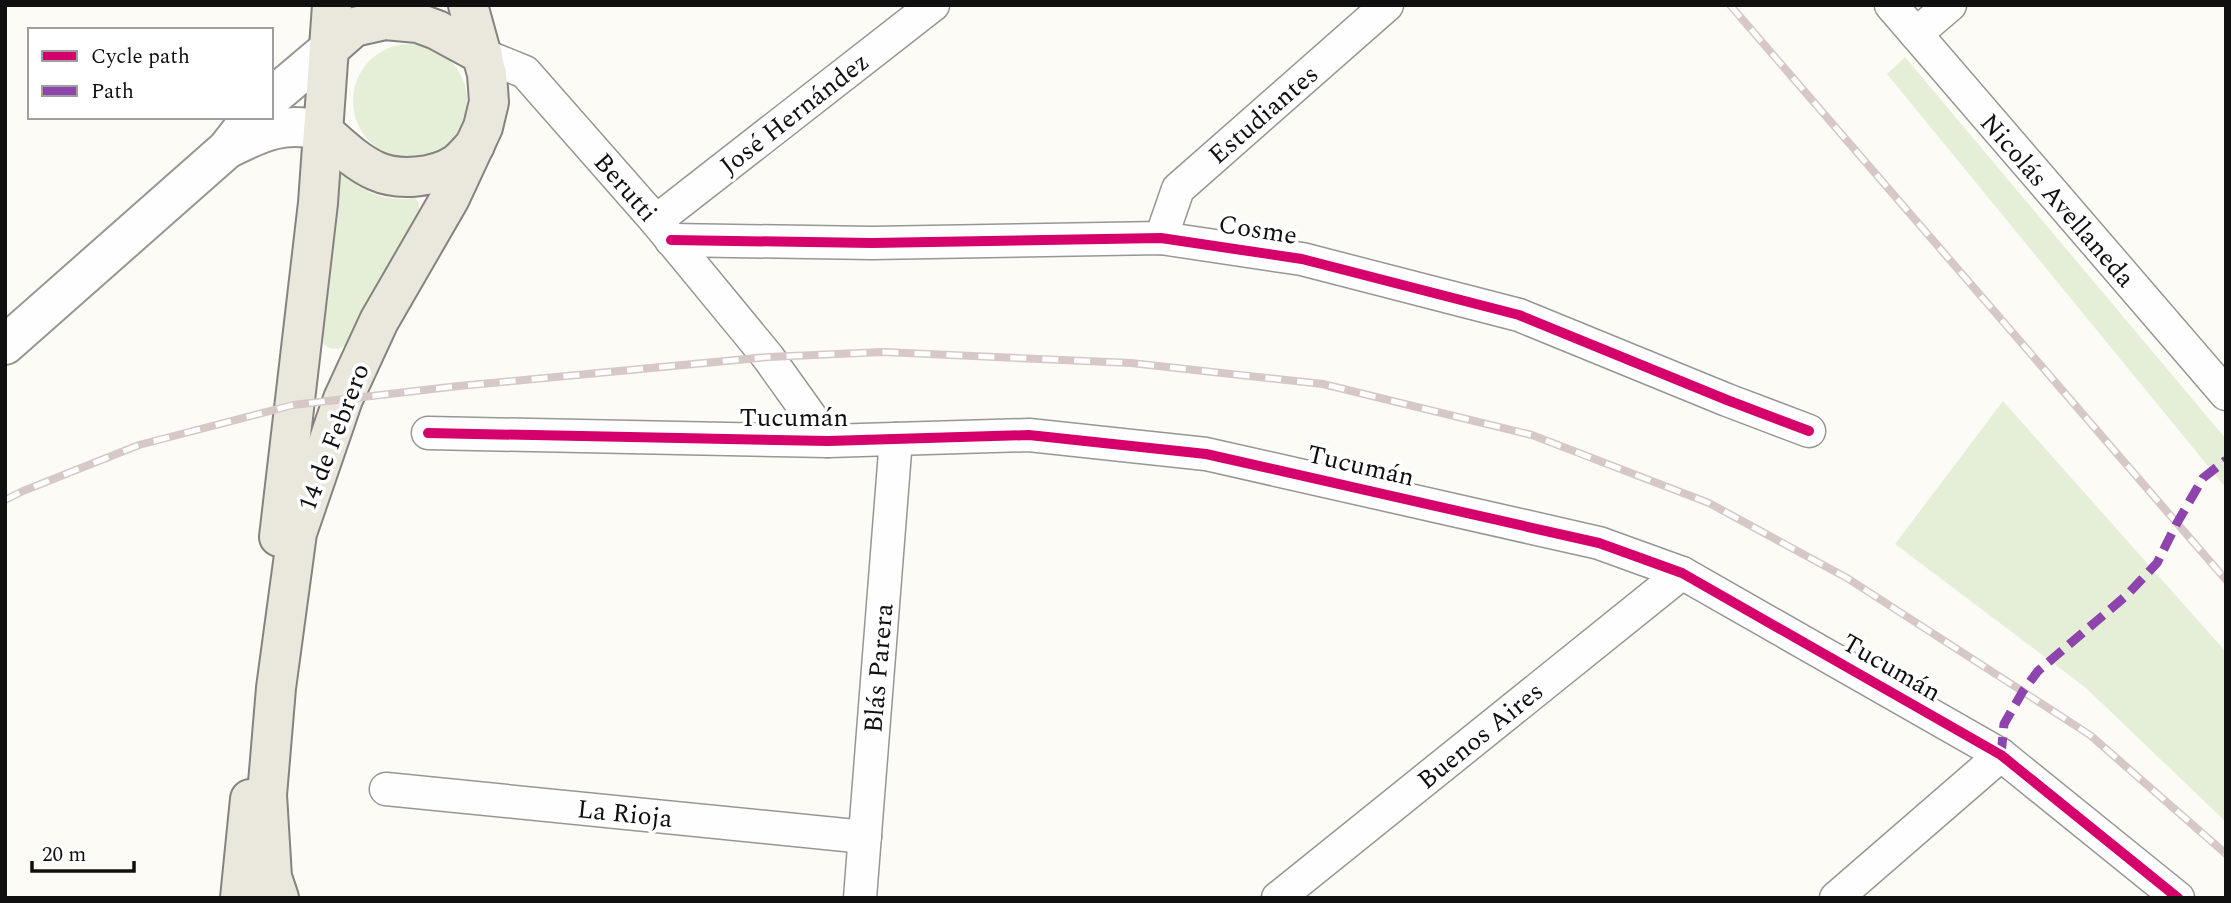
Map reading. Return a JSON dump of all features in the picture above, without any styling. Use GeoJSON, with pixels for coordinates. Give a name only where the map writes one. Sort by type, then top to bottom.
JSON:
{"type":"FeatureCollection","features":[{"type":"Feature","properties":{"kind":"main road","name":"14 de Febrero"},"geometry":{"type":"LineString","coordinates":[[240,898],[293,405],[318,203],[332,5]]}},
{"type":"Feature","properties":{"kind":"main road","name":"14 de Febrero"},"geometry":{"type":"LineString","coordinates":[[279,898],[272,877],[267,795],[276,688],[297,533],[343,399],[379,321],[450,198],[476,144],[489,102],[483,55],[468,5]]}},
{"type":"Feature","properties":{"kind":"main road"},"geometry":{"type":"LineString","coordinates":[[329,49],[354,27],[385,20],[418,23],[438,30],[483,55]]}},
{"type":"Feature","properties":{"kind":"main road"},"geometry":{"type":"LineString","coordinates":[[323,131],[376,171],[397,176],[442,171],[457,163],[476,144]]}},
{"type":"Feature","properties":{"kind":"street"},"geometry":{"type":"LineString","coordinates":[[332,5],[385,20]]}},
{"type":"Feature","properties":{"kind":"street","name":"José Hernández"},"geometry":{"type":"LineString","coordinates":[[664,230],[933,5]]}},
{"type":"Feature","properties":{"kind":"street","name":"Estudiantes"},"geometry":{"type":"LineString","coordinates":[[1161,238],[1178,189],[1387,5]]}},
{"type":"Feature","properties":{"kind":"street","name":"Nicolás Avellaneda"},"geometry":{"type":"LineString","coordinates":[[1891,5],[2226,394]]}},
{"type":"Feature","properties":{"kind":"street"},"geometry":{"type":"LineString","coordinates":[[1916,34],[1950,5]]}},
{"type":"Feature","properties":{"kind":"street"},"geometry":{"type":"LineString","coordinates":[[273,96],[329,49]]}},
{"type":"Feature","properties":{"kind":"street","name":"Berutti"},"geometry":{"type":"LineString","coordinates":[[483,55],[525,72],[664,230],[768,357],[828,441]]}},
{"type":"Feature","properties":{"kind":"street"},"geometry":{"type":"LineString","coordinates":[[5,345],[228,149],[250,119]]}},
{"type":"Feature","properties":{"kind":"street"},"geometry":{"type":"LineString","coordinates":[[228,149],[260,133],[289,126],[323,131]]}},
{"type":"Feature","properties":{"kind":"street","name":"Cosme"},"geometry":{"type":"LineString","coordinates":[[664,230],[872,243],[1161,238],[1302,259],[1519,315],[1809,431]]}},
{"type":"Feature","properties":{"kind":"street","name":"Tucumán"},"geometry":{"type":"LineString","coordinates":[[428,433],[828,441],[1029,435],[1206,454],[1599,543],[1682,573],[2001,755],[2178,898]]}},
{"type":"Feature","properties":{"kind":"street","name":"Blás Parera"},"geometry":{"type":"LineString","coordinates":[[860,898],[896,439]]}},
{"type":"Feature","properties":{"kind":"street","name":"Buenos Aires"},"geometry":{"type":"LineString","coordinates":[[1278,898],[1682,573]]}},
{"type":"Feature","properties":{"kind":"street"},"geometry":{"type":"LineString","coordinates":[[1836,898],[2001,755]]}},
{"type":"Feature","properties":{"kind":"street","name":"La Rioja"},"geometry":{"type":"LineString","coordinates":[[386,789],[865,837]]}},
{"type":"Feature","properties":{"kind":"green space"},"geometry":{"type":"Polygon","coordinates":[[[410,44],[432,48],[450,61],[463,79],[467,101],[463,123],[450,141],[432,154],[410,158],[388,154],[370,141],[357,123],[353,101],[357,79],[370,61],[388,48],[410,44]]]}},
{"type":"Feature","properties":{"kind":"green space"},"geometry":{"type":"Polygon","coordinates":[[[1905,57],[2226,439],[2226,488],[1887,74],[1905,57]]]}},
{"type":"Feature","properties":{"kind":"green space"},"geometry":{"type":"Polygon","coordinates":[[[340,174],[345,174],[360,187],[377,195],[395,199],[415,198],[419,203],[419,210],[380,279],[350,341],[335,349],[327,347],[320,339],[340,174]]]}},
{"type":"Feature","properties":{"kind":"green space"},"geometry":{"type":"Polygon","coordinates":[[[2003,401],[2226,652],[2226,822],[2086,688],[1895,544],[2003,401]]]}},
{"type":"Feature","properties":{"kind":"railway"},"geometry":{"type":"LineString","coordinates":[[1730,5],[2226,580]]}},
{"type":"Feature","properties":{"kind":"railway"},"geometry":{"type":"LineString","coordinates":[[5,500],[139,445],[293,405],[459,386],[768,357],[883,352],[1131,363],[1323,384],[1532,435],[1709,503],[1847,578],[2090,735],[2226,854]]}},
{"type":"Feature","properties":{"kind":"marked path"},"geometry":{"type":"LineString","coordinates":[[2001,755],[2004,724],[2038,671],[2127,595],[2157,563],[2203,478],[2226,460]]}},
{"type":"Feature","properties":{"kind":"cycle path"},"geometry":{"type":"LineString","coordinates":[[671,240],[872,243],[1161,238],[1302,259],[1519,315],[1809,431]]}},
{"type":"Feature","properties":{"kind":"cycle path"},"geometry":{"type":"LineString","coordinates":[[428,433],[828,441],[1029,435],[1206,454],[1599,543],[1682,573],[2001,755],[2178,898]]}}]}
